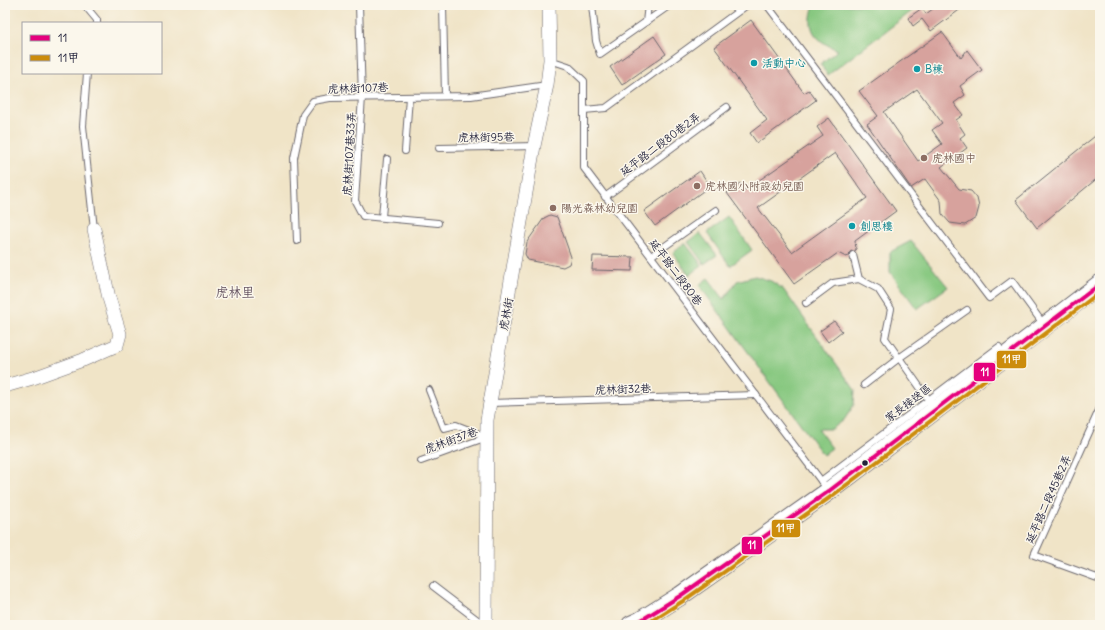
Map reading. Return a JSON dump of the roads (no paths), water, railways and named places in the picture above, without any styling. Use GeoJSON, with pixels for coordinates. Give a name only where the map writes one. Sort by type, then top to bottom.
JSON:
{"type":"FeatureCollection","features":[{"type":"Feature","properties":{"kind":"street","name":"虎林街"},"geometry":{"type":"LineString","coordinates":[[485,625],[487,420],[534,146],[547,85],[550,60],[549,5]]}},
{"type":"Feature","properties":{"kind":"street"},"geometry":{"type":"LineString","coordinates":[[5,386],[36,377],[83,360],[117,345],[120,334],[109,298],[94,229]]}},
{"type":"Feature","properties":{"kind":"street"},"geometry":{"type":"LineString","coordinates":[[631,625],[680,596],[932,405],[1006,356],[1100,284]]}},
{"type":"Feature","properties":{"kind":"lane"},"geometry":{"type":"LineString","coordinates":[[87,5],[87,8],[97,22]]}},
{"type":"Feature","properties":{"kind":"lane"},"geometry":{"type":"LineString","coordinates":[[359,5],[362,98]]}},
{"type":"Feature","properties":{"kind":"lane"},"geometry":{"type":"LineString","coordinates":[[443,5],[445,96]]}},
{"type":"Feature","properties":{"kind":"lane"},"geometry":{"type":"LineString","coordinates":[[592,5],[596,41],[600,54],[670,5]]}},
{"type":"Feature","properties":{"kind":"lane"},"geometry":{"type":"LineString","coordinates":[[646,22],[648,5]]}},
{"type":"Feature","properties":{"kind":"lane"},"geometry":{"type":"LineString","coordinates":[[584,110],[606,108],[747,5]]}},
{"type":"Feature","properties":{"kind":"lane"},"geometry":{"type":"LineString","coordinates":[[767,5],[989,298],[1012,281],[1045,326]]}},
{"type":"Feature","properties":{"kind":"lane","name":"延平路二段80巷"},"geometry":{"type":"LineString","coordinates":[[550,60],[568,66],[584,81],[584,168],[825,486]]}},
{"type":"Feature","properties":{"kind":"lane"},"geometry":{"type":"LineString","coordinates":[[87,74],[83,126],[94,229]]}},
{"type":"Feature","properties":{"kind":"lane","name":"虎林街107巷"},"geometry":{"type":"LineString","coordinates":[[297,241],[294,158],[303,115],[313,101],[330,98],[471,96],[547,85]]}},
{"type":"Feature","properties":{"kind":"lane"},"geometry":{"type":"LineString","coordinates":[[405,151],[409,97]]}},
{"type":"Feature","properties":{"kind":"lane","name":"虎林街107巷33弄"},"geometry":{"type":"LineString","coordinates":[[362,98],[355,201],[363,216],[438,223]]}},
{"type":"Feature","properties":{"kind":"lane","name":"延平路二段80巷2弄"},"geometry":{"type":"LineString","coordinates":[[606,197],[727,107]]}},
{"type":"Feature","properties":{"kind":"lane","name":"虎林街95巷"},"geometry":{"type":"LineString","coordinates":[[439,148],[534,146]]}},
{"type":"Feature","properties":{"kind":"lane"},"geometry":{"type":"LineString","coordinates":[[382,217],[387,159]]}},
{"type":"Feature","properties":{"kind":"lane"},"geometry":{"type":"LineString","coordinates":[[651,256],[716,210]]}},
{"type":"Feature","properties":{"kind":"lane"},"geometry":{"type":"LineString","coordinates":[[853,255],[859,279]]}},
{"type":"Feature","properties":{"kind":"lane"},"geometry":{"type":"LineString","coordinates":[[806,303],[833,283],[859,279],[878,289],[891,309],[885,338],[932,405]]}},
{"type":"Feature","properties":{"kind":"lane"},"geometry":{"type":"LineString","coordinates":[[864,385],[899,358],[967,310]]}},
{"type":"Feature","properties":{"kind":"lane"},"geometry":{"type":"LineString","coordinates":[[429,390],[444,428],[456,425],[487,438]]}},
{"type":"Feature","properties":{"kind":"lane","name":"虎林街32巷"},"geometry":{"type":"LineString","coordinates":[[490,403],[756,394]]}},
{"type":"Feature","properties":{"kind":"lane","name":"延平路二段45巷2弄"},"geometry":{"type":"LineString","coordinates":[[1100,408],[1034,555],[1100,580]]}},
{"type":"Feature","properties":{"kind":"lane","name":"虎林街37巷"},"geometry":{"type":"LineString","coordinates":[[421,462],[487,438]]}},
{"type":"Feature","properties":{"kind":"lane"},"geometry":{"type":"LineString","coordinates":[[433,586],[485,625]]}},
{"type":"Feature","properties":{"kind":"place","name":"活動中心"},"geometry":{"type":"Point","coordinates":[754,63]}},
{"type":"Feature","properties":{"kind":"place","name":"B棟"},"geometry":{"type":"Point","coordinates":[917,69]}},
{"type":"Feature","properties":{"kind":"place","name":"虎林國中"},"geometry":{"type":"Point","coordinates":[924,158]}},
{"type":"Feature","properties":{"kind":"place","name":"虎林國小附設幼兒園"},"geometry":{"type":"Point","coordinates":[697,186]}},
{"type":"Feature","properties":{"kind":"place","name":"陽光森林幼兒園"},"geometry":{"type":"Point","coordinates":[553,208]}},
{"type":"Feature","properties":{"kind":"place","name":"創思樓"},"geometry":{"type":"Point","coordinates":[852,226]}},
{"type":"Feature","properties":{"kind":"district","name":"虎林里"},"geometry":{"type":"Point","coordinates":[235,292]}}]}
